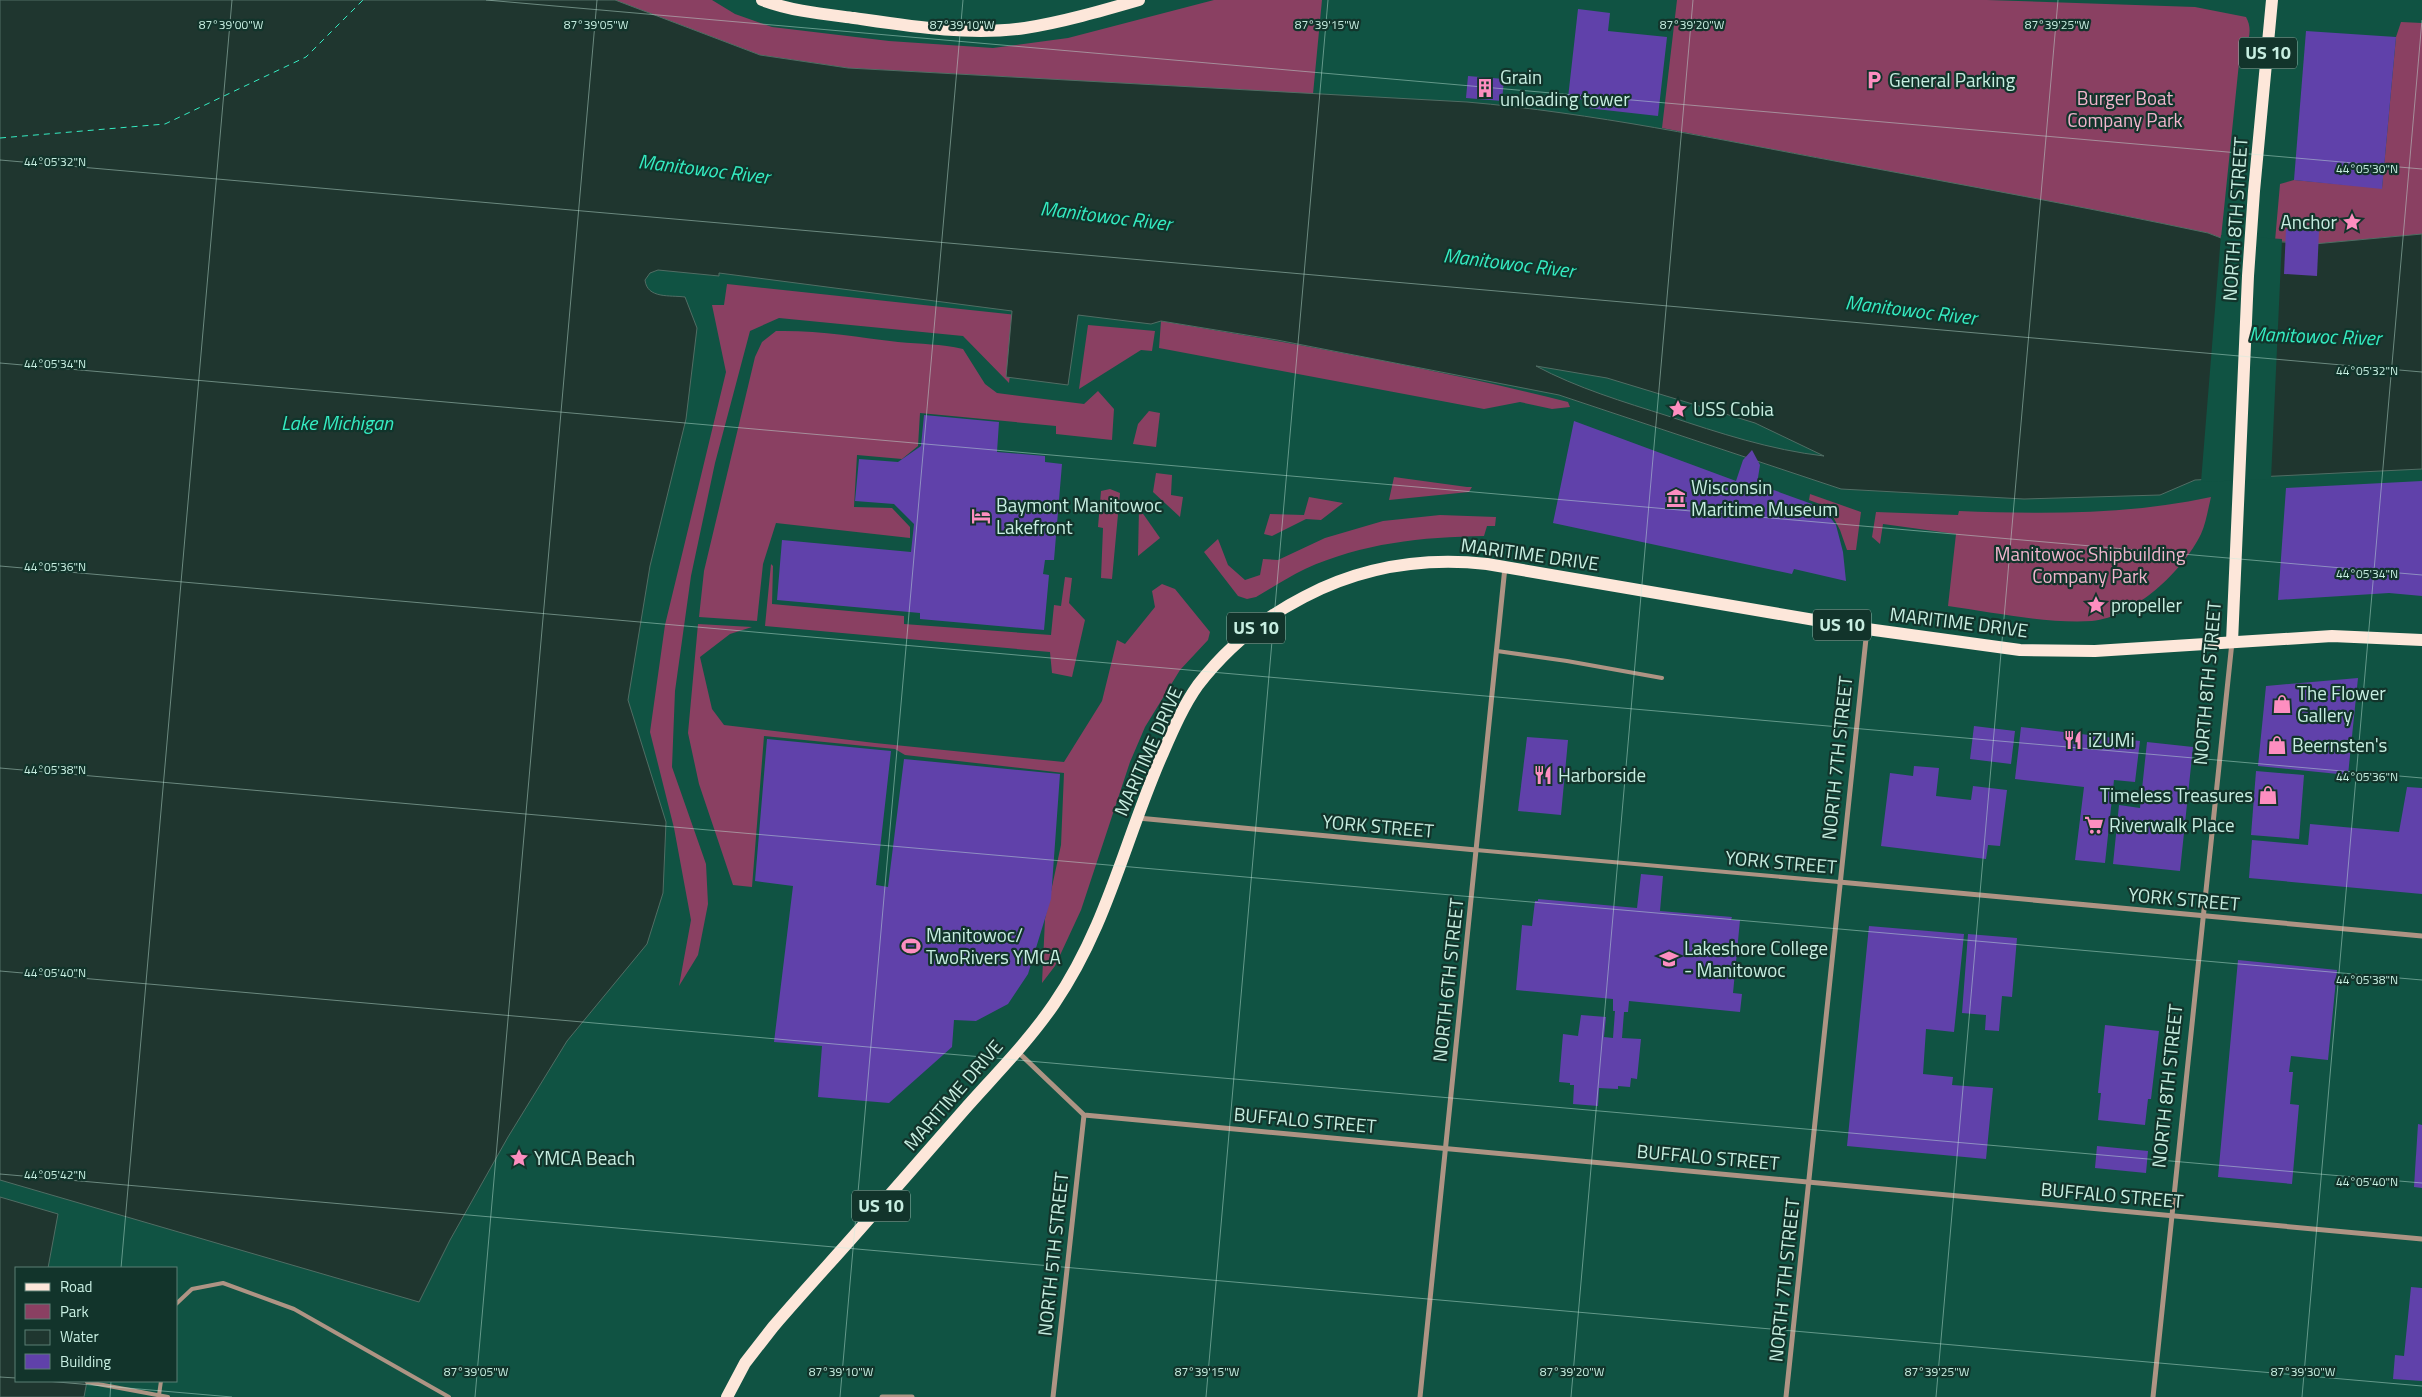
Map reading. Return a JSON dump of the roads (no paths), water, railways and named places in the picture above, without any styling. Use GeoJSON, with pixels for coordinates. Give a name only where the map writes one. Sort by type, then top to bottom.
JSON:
{"type":"FeatureCollection","features":[{"type":"Feature","properties":{"kind":"main road"},"geometry":{"type":"LineString","coordinates":[[762,0],[810,12],[868,20],[983,30],[1023,28],[1067,20],[1139,0]]}},
{"type":"Feature","properties":{"kind":"main road","name":"NORTH 8TH STREET"},"geometry":{"type":"LineString","coordinates":[[2232,642],[2254,191],[2272,0]]}},
{"type":"Feature","properties":{"kind":"main road","name":"MARITIME DRIVE"},"geometry":{"type":"LineString","coordinates":[[727,1397],[745,1362],[784,1314],[1017,1051],[1064,989],[1095,934],[1137,818],[1175,726],[1198,686],[1242,638],[1277,612],[1332,583],[1382,568],[1442,561],[1505,567],[1962,644],[2048,652],[2095,652],[2332,636],[2422,640]]}},
{"type":"Feature","properties":{"kind":"street","name":"NORTH 6TH STREET"},"geometry":{"type":"LineString","coordinates":[[1420,1397],[1505,567]]}},
{"type":"Feature","properties":{"kind":"street","name":"NORTH 7TH STREET"},"geometry":{"type":"LineString","coordinates":[[1786,1397],[1867,629]]}},
{"type":"Feature","properties":{"kind":"street","name":"NORTH 8TH STREET"},"geometry":{"type":"LineString","coordinates":[[2153,1397],[2232,642]]}},
{"type":"Feature","properties":{"kind":"street","name":"YORK STREET"},"geometry":{"type":"LineString","coordinates":[[1137,818],[1476,850]]}},
{"type":"Feature","properties":{"kind":"street","name":"YORK STREET"},"geometry":{"type":"LineString","coordinates":[[1839,882],[2422,936]]}},
{"type":"Feature","properties":{"kind":"street"},"geometry":{"type":"LineString","coordinates":[[1017,1051],[1084,1115]]}},
{"type":"Feature","properties":{"kind":"street","name":"BUFFALO STREET"},"geometry":{"type":"LineString","coordinates":[[1084,1115],[2422,1239]]}},
{"type":"Feature","properties":{"kind":"street","name":"NORTH 5TH STREET"},"geometry":{"type":"LineString","coordinates":[[1054,1397],[1084,1115]]}},
{"type":"Feature","properties":{"kind":"street"},"geometry":{"type":"LineString","coordinates":[[882,1397],[912,1397]]}},
{"type":"Feature","properties":{"kind":"lane"},"geometry":{"type":"LineString","coordinates":[[1497,651],[1662,678]]}},
{"type":"Feature","properties":{"kind":"lane","name":"YORK STREET"},"geometry":{"type":"LineString","coordinates":[[1476,850],[1839,882]]}},
{"type":"Feature","properties":{"kind":"lane"},"geometry":{"type":"LineString","coordinates":[[178,1302],[192,1289],[223,1283],[294,1310],[449,1397]]}},
{"type":"Feature","properties":{"kind":"lane"},"geometry":{"type":"LineString","coordinates":[[87,1382],[168,1397]]}},
{"type":"Feature","properties":{"kind":"lane"},"geometry":{"type":"LineString","coordinates":[[159,1395],[161,1382]]}},
{"type":"Feature","properties":{"kind":"water","name":"Lake Michigan"},"geometry":{"type":"Polygon","coordinates":[[[0,0],[615,0],[760,55],[848,68],[1467,102],[1561,113],[1701,136],[2116,214],[2208,233],[2221,238],[2314,244],[2422,234],[2422,469],[2195,480],[2160,495],[2024,499],[1841,489],[1559,395],[1277,340],[1161,321],[1151,324],[1078,315],[1068,385],[1006,377],[1012,311],[719,273],[719,276],[658,270],[650,273],[645,280],[650,290],[660,295],[685,297],[697,328],[686,419],[650,566],[628,700],[666,822],[663,893],[647,944],[567,1041],[508,1137],[450,1240],[419,1302],[0,1180],[0,0]],[[1536,366],[1601,394],[1706,429],[1784,450],[1824,456],[1755,423],[1607,378],[1536,366]]]}},
{"type":"Feature","properties":{"kind":"water"},"geometry":{"type":"Polygon","coordinates":[[[0,1197],[58,1214],[48,1267],[15,1267],[15,1382],[87,1382],[84,1397],[0,1397],[0,1197]]]}},
{"type":"Feature","properties":{"kind":"place","name":"General Parking"},"geometry":{"type":"Point","coordinates":[1874,80]}},
{"type":"Feature","properties":{"kind":"place","name":"Grain unloading tower"},"geometry":{"type":"Point","coordinates":[1485,88]}},
{"type":"Feature","properties":{"kind":"place","name":"Anchor"},"geometry":{"type":"Point","coordinates":[2352,222]}},
{"type":"Feature","properties":{"kind":"place","name":"USS Cobia"},"geometry":{"type":"Point","coordinates":[1678,409]}},
{"type":"Feature","properties":{"kind":"place","name":"Wisconsin Maritime Museum"},"geometry":{"type":"Point","coordinates":[1676,498]}},
{"type":"Feature","properties":{"kind":"place","name":"Baymont Manitowoc Lakefront"},"geometry":{"type":"Point","coordinates":[981,516]}},
{"type":"Feature","properties":{"kind":"place","name":"propeller"},"geometry":{"type":"Point","coordinates":[2096,605]}},
{"type":"Feature","properties":{"kind":"place","name":"The Flower Gallery"},"geometry":{"type":"Point","coordinates":[2282,704]}},
{"type":"Feature","properties":{"kind":"place","name":"iZUMi"},"geometry":{"type":"Point","coordinates":[2073,740]}},
{"type":"Feature","properties":{"kind":"place","name":"Beernsten's"},"geometry":{"type":"Point","coordinates":[2277,745]}},
{"type":"Feature","properties":{"kind":"place","name":"Harborside"},"geometry":{"type":"Point","coordinates":[1543,775]}},
{"type":"Feature","properties":{"kind":"place","name":"Timeless Treasures"},"geometry":{"type":"Point","coordinates":[2268,795]}},
{"type":"Feature","properties":{"kind":"place","name":"Riverwalk Place"},"geometry":{"type":"Point","coordinates":[2094,825]}},
{"type":"Feature","properties":{"kind":"place","name":"Manitowoc/ TwoRivers YMCA"},"geometry":{"type":"Point","coordinates":[911,946]}},
{"type":"Feature","properties":{"kind":"place","name":"Lakeshore College - Manitowoc"},"geometry":{"type":"Point","coordinates":[1669,959]}},
{"type":"Feature","properties":{"kind":"place","name":"YMCA Beach"},"geometry":{"type":"Point","coordinates":[519,1158]}},
{"type":"Feature","properties":{"kind":"park label","name":"Burger Boat Company Park"},"geometry":{"type":"Point","coordinates":[2125,109]}},
{"type":"Feature","properties":{"kind":"park label","name":"Manitowoc Shipbuilding Company Park"},"geometry":{"type":"Point","coordinates":[2090,565]}},
{"type":"Feature","properties":{"kind":"water label","name":"Manitowoc River"},"geometry":{"type":"Point","coordinates":[704,169]}},
{"type":"Feature","properties":{"kind":"water label","name":"Manitowoc River"},"geometry":{"type":"Point","coordinates":[1106,216]}},
{"type":"Feature","properties":{"kind":"water label","name":"Manitowoc River"},"geometry":{"type":"Point","coordinates":[1509,263]}},
{"type":"Feature","properties":{"kind":"water label","name":"Manitowoc River"},"geometry":{"type":"Point","coordinates":[1911,310]}},
{"type":"Feature","properties":{"kind":"water label","name":"Manitowoc River"},"geometry":{"type":"Point","coordinates":[2315,336]}}]}
